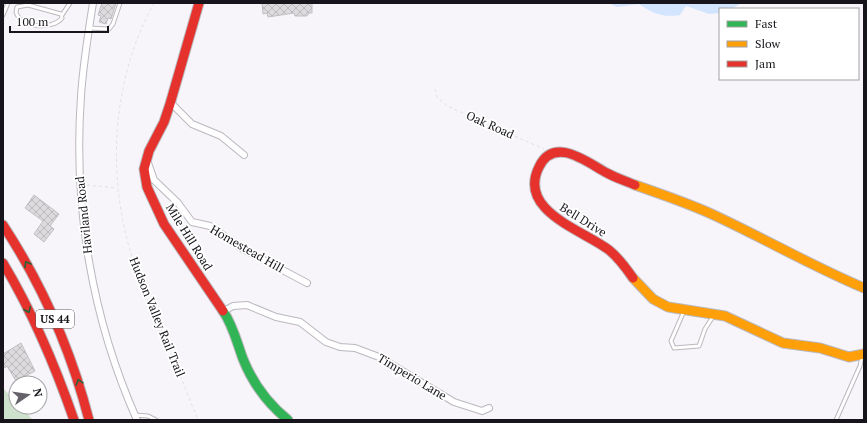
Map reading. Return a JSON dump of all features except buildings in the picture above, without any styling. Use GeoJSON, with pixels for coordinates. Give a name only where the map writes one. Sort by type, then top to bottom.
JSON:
{"type":"FeatureCollection","features":[{"type":"Feature","properties":{"kind":"main road","name":"Mile Hill Road"},"geometry":{"type":"LineString","coordinates":[[199,3],[164,121],[146,159],[144,168],[147,188],[159,216],[172,237],[224,311],[232,326],[247,368],[257,388],[272,406],[288,420]]}},
{"type":"Feature","properties":{"kind":"main road"},"geometry":{"type":"LineString","coordinates":[[553,153],[562,151],[572,154],[618,178],[692,206],[794,254],[838,278],[864,288]]}},
{"type":"Feature","properties":{"kind":"main road","name":"Bell Drive"},"geometry":{"type":"LineString","coordinates":[[553,153],[546,158],[539,167],[534,180],[538,199],[557,220],[601,244],[611,252],[654,299],[662,305],[685,310],[715,313],[725,316],[779,342],[819,348],[846,357],[858,357],[863,354]]}},
{"type":"Feature","properties":{"kind":"main road","name":"US 44"},"geometry":{"type":"LineString","coordinates":[[3,225],[33,275],[54,317],[72,362],[89,420]]}},
{"type":"Feature","properties":{"kind":"main road","name":"US 44"},"geometry":{"type":"LineString","coordinates":[[3,263],[18,290],[48,355],[74,420]]}},
{"type":"Feature","properties":{"kind":"street","name":"Haviland Road"},"geometry":{"type":"LineString","coordinates":[[93,3],[81,97],[80,185],[86,242],[95,293],[116,366],[136,418]]}},
{"type":"Feature","properties":{"kind":"street"},"geometry":{"type":"LineString","coordinates":[[170,102],[192,124],[221,136],[244,155]]}},
{"type":"Feature","properties":{"kind":"street","name":"Homestead Hill"},"geometry":{"type":"LineString","coordinates":[[146,159],[154,180],[178,203],[192,222],[210,226],[243,249],[307,283]]}},
{"type":"Feature","properties":{"kind":"street","name":"Timperio Lane"},"geometry":{"type":"LineString","coordinates":[[224,311],[233,306],[247,305],[276,317],[300,322],[326,342],[355,348],[379,357],[454,402],[482,411],[490,408]]}},
{"type":"Feature","properties":{"kind":"lane"},"geometry":{"type":"LineString","coordinates":[[3,15],[8,3]]}},
{"type":"Feature","properties":{"kind":"lane"},"geometry":{"type":"LineString","coordinates":[[62,14],[28,5],[18,7],[16,12],[20,19],[28,23],[44,26],[59,23],[62,18],[62,14],[70,3]]}},
{"type":"Feature","properties":{"kind":"lane"},"geometry":{"type":"LineString","coordinates":[[89,28],[109,29],[113,24],[120,3]]}},
{"type":"Feature","properties":{"kind":"lane"},"geometry":{"type":"LineString","coordinates":[[685,310],[671,341],[674,348],[699,346],[705,329],[715,313]]}},
{"type":"Feature","properties":{"kind":"lane"},"geometry":{"type":"LineString","coordinates":[[836,420],[860,366],[863,354]]}},
{"type":"Feature","properties":{"kind":"lane"},"geometry":{"type":"LineString","coordinates":[[136,418],[148,416],[156,420]]}},
{"type":"Feature","properties":{"kind":"path","name":"Hudson Valley Rail Trail"},"geometry":{"type":"LineString","coordinates":[[154,3],[136,41],[124,82],[118,122],[118,188],[126,233],[137,271],[198,420]]}},
{"type":"Feature","properties":{"kind":"path","name":"Oak Road"},"geometry":{"type":"LineString","coordinates":[[435,89],[437,97],[448,106],[553,153]]}},
{"type":"Feature","properties":{"kind":"path"},"geometry":{"type":"LineString","coordinates":[[80,185],[118,188]]}},
{"type":"Feature","properties":{"kind":"green space"},"geometry":{"type":"Polygon","coordinates":[[[3,388],[8,393],[8,415],[28,415],[33,420],[3,420],[3,388]]]}},
{"type":"Feature","properties":{"kind":"water"},"geometry":{"type":"Polygon","coordinates":[[[608,3],[742,3],[733,8],[719,8],[719,13],[709,14],[686,6],[680,15],[674,16],[653,12],[639,4],[617,7],[608,3]]]}},
{"type":"Feature","properties":{"kind":"traffic: fast"},"geometry":{"type":"LineString","coordinates":[[223,311],[232,328],[251,377],[267,400],[288,420]]}},
{"type":"Feature","properties":{"kind":"traffic: slow"},"geometry":{"type":"LineString","coordinates":[[635,185],[708,212],[864,288]]}},
{"type":"Feature","properties":{"kind":"traffic: slow"},"geometry":{"type":"LineString","coordinates":[[633,278],[653,299],[668,307],[725,316],[783,343],[820,348],[849,357],[864,354]]}},
{"type":"Feature","properties":{"kind":"traffic: jam"},"geometry":{"type":"LineString","coordinates":[[199,3],[170,104],[164,122],[149,151],[144,169],[147,187],[164,224],[223,311]]}},
{"type":"Feature","properties":{"kind":"traffic: jam"},"geometry":{"type":"LineString","coordinates":[[633,278],[609,250],[556,218],[537,196],[535,182],[539,167],[545,158],[553,153],[562,152],[581,158],[610,175],[635,185]]}},
{"type":"Feature","properties":{"kind":"traffic: jam"},"geometry":{"type":"LineString","coordinates":[[3,225],[31,271],[54,319],[74,369],[89,420]]}},
{"type":"Feature","properties":{"kind":"traffic: jam"},"geometry":{"type":"LineString","coordinates":[[3,263],[34,320],[59,379],[74,420]]}}]}
